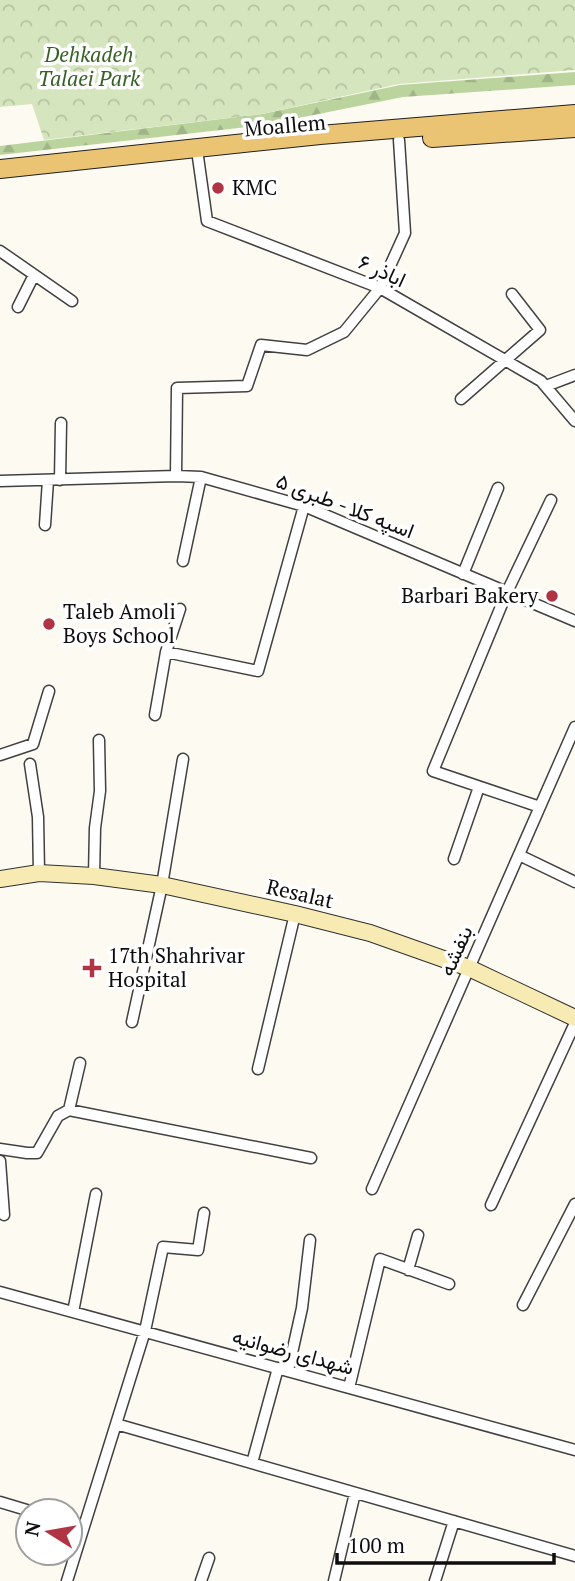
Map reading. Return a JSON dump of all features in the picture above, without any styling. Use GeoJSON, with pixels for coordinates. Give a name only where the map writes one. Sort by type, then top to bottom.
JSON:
{"type":"FeatureCollection","features":[{"type":"Feature","properties":{"kind":"main road","name":"Moallem"},"geometry":{"type":"LineString","coordinates":[[0,169],[320,135],[575,123]]}},
{"type":"Feature","properties":{"kind":"main road","name":"Moallem"},"geometry":{"type":"LineString","coordinates":[[0,177],[575,123]]}},
{"type":"Feature","properties":{"kind":"main road","name":"Resalat"},"geometry":{"type":"LineString","coordinates":[[0,879],[39,873],[94,876],[162,886],[295,914],[370,933],[469,968],[575,1020]]}},
{"type":"Feature","properties":{"kind":"street"},"geometry":{"type":"LineString","coordinates":[[176,476],[177,388],[247,386],[261,345],[307,350],[344,332],[380,288],[405,233],[399,140]]}},
{"type":"Feature","properties":{"kind":"street","name":"اباذر ۶"},"geometry":{"type":"LineString","coordinates":[[198,157],[207,221],[380,288],[541,380],[575,421]]}},
{"type":"Feature","properties":{"kind":"street"},"geometry":{"type":"LineString","coordinates":[[0,251],[72,301]]}},
{"type":"Feature","properties":{"kind":"street"},"geometry":{"type":"LineString","coordinates":[[18,307],[34,275]]}},
{"type":"Feature","properties":{"kind":"street"},"geometry":{"type":"LineString","coordinates":[[461,399],[540,330],[512,294]]}},
{"type":"Feature","properties":{"kind":"street"},"geometry":{"type":"LineString","coordinates":[[545,386],[575,375]]}},
{"type":"Feature","properties":{"kind":"street"},"geometry":{"type":"LineString","coordinates":[[60,480],[61,423]]}},
{"type":"Feature","properties":{"kind":"street"},"geometry":{"type":"LineString","coordinates":[[183,561],[201,477]]}},
{"type":"Feature","properties":{"kind":"street","name":"اسپه کلا - طبری ۵"},"geometry":{"type":"LineString","coordinates":[[0,481],[201,477],[304,506],[575,621]]}},
{"type":"Feature","properties":{"kind":"street"},"geometry":{"type":"LineString","coordinates":[[45,525],[48,480]]}},
{"type":"Feature","properties":{"kind":"street"},"geometry":{"type":"LineString","coordinates":[[463,574],[498,488]]}},
{"type":"Feature","properties":{"kind":"street"},"geometry":{"type":"LineString","coordinates":[[540,807],[433,771],[507,592],[551,500]]}},
{"type":"Feature","properties":{"kind":"street"},"geometry":{"type":"LineString","coordinates":[[166,652],[258,671],[304,506]]}},
{"type":"Feature","properties":{"kind":"street"},"geometry":{"type":"LineString","coordinates":[[155,715],[166,652],[180,609]]}},
{"type":"Feature","properties":{"kind":"street"},"geometry":{"type":"LineString","coordinates":[[0,755],[33,744],[49,691]]}},
{"type":"Feature","properties":{"kind":"street","name":"بنفشه"},"geometry":{"type":"LineString","coordinates":[[372,1189],[575,727]]}},
{"type":"Feature","properties":{"kind":"street"},"geometry":{"type":"LineString","coordinates":[[94,876],[95,828],[100,791],[99,740]]}},
{"type":"Feature","properties":{"kind":"street"},"geometry":{"type":"LineString","coordinates":[[132,1022],[162,886],[183,759]]}},
{"type":"Feature","properties":{"kind":"street"},"geometry":{"type":"LineString","coordinates":[[30,765],[37,817],[39,873]]}},
{"type":"Feature","properties":{"kind":"street"},"geometry":{"type":"LineString","coordinates":[[454,859],[478,787]]}},
{"type":"Feature","properties":{"kind":"street"},"geometry":{"type":"LineString","coordinates":[[519,855],[575,882]]}},
{"type":"Feature","properties":{"kind":"street"},"geometry":{"type":"LineString","coordinates":[[258,1069],[295,914]]}},
{"type":"Feature","properties":{"kind":"street"},"geometry":{"type":"LineString","coordinates":[[491,1205],[575,1020]]}},
{"type":"Feature","properties":{"kind":"street"},"geometry":{"type":"LineString","coordinates":[[69,1110],[80,1063]]}},
{"type":"Feature","properties":{"kind":"street"},"geometry":{"type":"LineString","coordinates":[[0,1149],[37,1153],[58,1116],[69,1110],[311,1158]]}},
{"type":"Feature","properties":{"kind":"street"},"geometry":{"type":"LineString","coordinates":[[0,1161],[4,1215]]}},
{"type":"Feature","properties":{"kind":"street"},"geometry":{"type":"LineString","coordinates":[[73,1312],[96,1194]]}},
{"type":"Feature","properties":{"kind":"street"},"geometry":{"type":"LineString","coordinates":[[523,1305],[575,1206]]}},
{"type":"Feature","properties":{"kind":"street"},"geometry":{"type":"LineString","coordinates":[[84,1526],[145,1331],[163,1247],[198,1250],[204,1213]]}},
{"type":"Feature","properties":{"kind":"street"},"geometry":{"type":"LineString","coordinates":[[408,1270],[418,1235]]}},
{"type":"Feature","properties":{"kind":"street"},"geometry":{"type":"LineString","coordinates":[[252,1463],[302,1308],[310,1240]]}},
{"type":"Feature","properties":{"kind":"street"},"geometry":{"type":"LineString","coordinates":[[349,1388],[380,1259],[449,1284]]}},
{"type":"Feature","properties":{"kind":"street","name":"شهدای رضوانیه"},"geometry":{"type":"LineString","coordinates":[[0,1292],[575,1450]]}},
{"type":"Feature","properties":{"kind":"street"},"geometry":{"type":"LineString","coordinates":[[116,1424],[575,1556]]}},
{"type":"Feature","properties":{"kind":"street"},"geometry":{"type":"LineString","coordinates":[[334,1581],[355,1493]]}},
{"type":"Feature","properties":{"kind":"street"},"geometry":{"type":"LineString","coordinates":[[436,1581],[454,1521]]}},
{"type":"Feature","properties":{"kind":"street"},"geometry":{"type":"LineString","coordinates":[[201,1581],[209,1558]]}},
{"type":"Feature","properties":{"kind":"green space","name":"Dehkadeh Talaei Park"},"geometry":{"type":"Polygon","coordinates":[[[0,0],[575,0],[575,70],[399,84],[262,114],[44,140],[32,104],[0,107],[0,0]]]}},
{"type":"Feature","properties":{"kind":"green space"},"geometry":{"type":"Polygon","coordinates":[[[575,72],[575,85],[403,97],[264,125],[0,155],[0,146],[262,114],[400,85],[575,72]]]}},
{"type":"Feature","properties":{"kind":"place","name":"KMC"},"geometry":{"type":"Point","coordinates":[218,188]}},
{"type":"Feature","properties":{"kind":"place","name":"Barbari Bakery"},"geometry":{"type":"Point","coordinates":[552,596]}},
{"type":"Feature","properties":{"kind":"place","name":"Taleb Amoli Boys School"},"geometry":{"type":"Point","coordinates":[49,624]}},
{"type":"Feature","properties":{"kind":"place","name":"17th Shahrivar Hospital"},"geometry":{"type":"Point","coordinates":[92,968]}}]}
